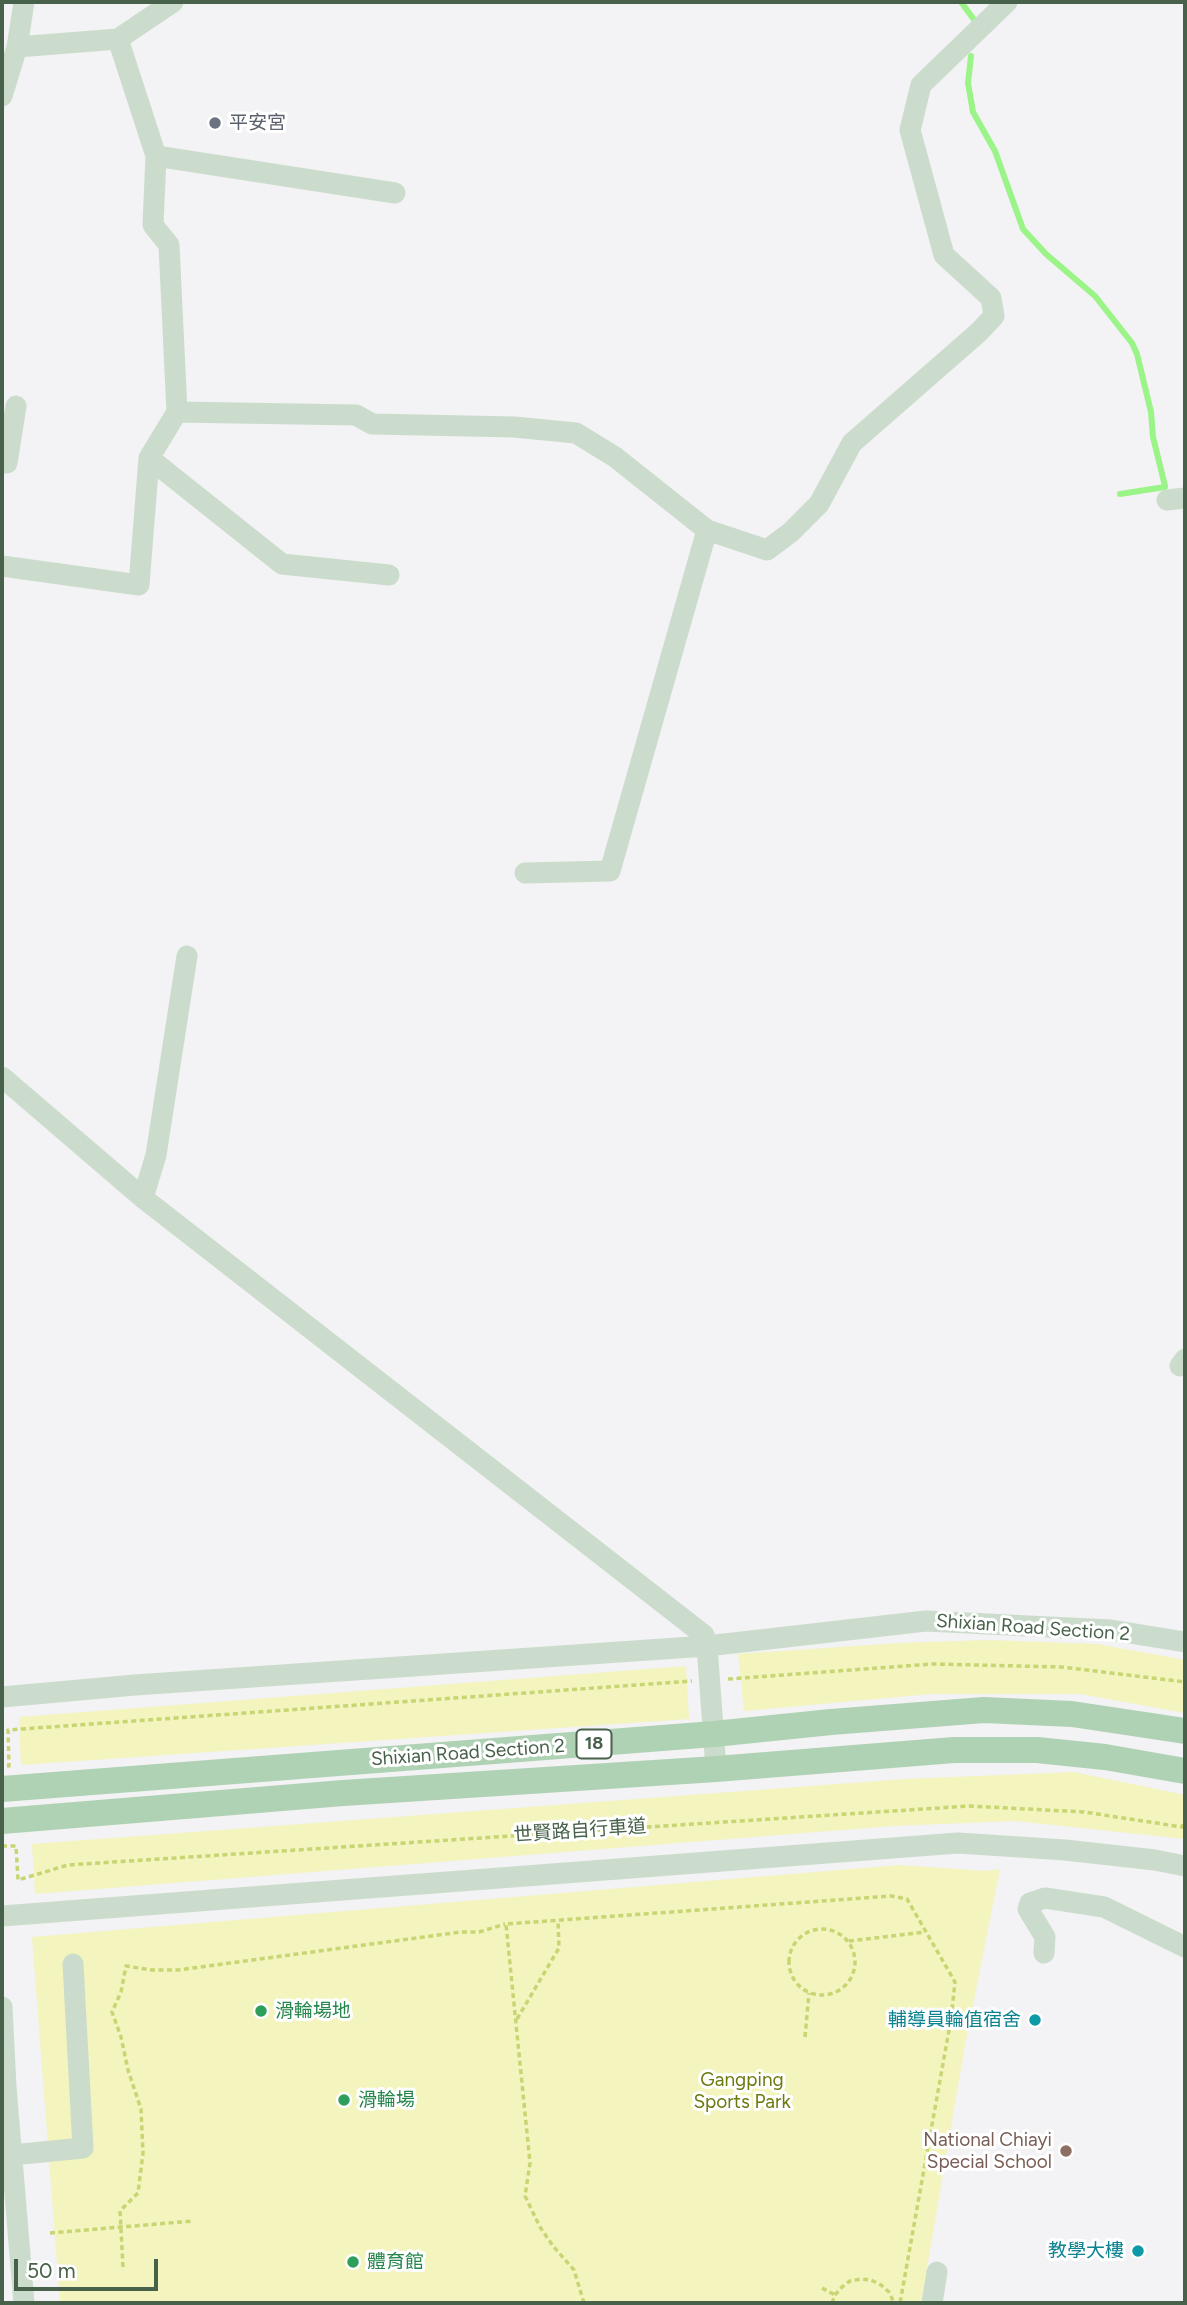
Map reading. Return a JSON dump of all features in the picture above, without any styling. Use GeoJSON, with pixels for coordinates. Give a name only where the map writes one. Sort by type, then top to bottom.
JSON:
{"type":"FeatureCollection","features":[{"type":"Feature","properties":{"kind":"main road","name":"Shixian Road Section 2"},"geometry":{"type":"LineString","coordinates":[[6,1777],[714,1734],[984,1710],[1072,1714],[1185,1731]]}},
{"type":"Feature","properties":{"kind":"main road","name":"Shixian Road Section 2"},"geometry":{"type":"LineString","coordinates":[[2,1821],[343,1793],[716,1769],[954,1750],[1037,1750],[1105,1756],[1185,1771]]}},
{"type":"Feature","properties":{"kind":"street"},"geometry":{"type":"LineString","coordinates":[[2,96],[17,47],[24,2]]}},
{"type":"Feature","properties":{"kind":"street"},"geometry":{"type":"LineString","coordinates":[[17,47],[118,39],[173,2]]}},
{"type":"Feature","properties":{"kind":"street"},"geometry":{"type":"LineString","coordinates":[[177,412],[356,415],[372,424],[514,426],[576,433],[615,457],[707,530],[768,550],[791,533],[819,504],[852,443],[994,316],[991,298],[944,256],[910,130],[921,85],[1007,2]]}},
{"type":"Feature","properties":{"kind":"street"},"geometry":{"type":"LineString","coordinates":[[2,566],[139,584],[149,458],[177,412],[169,245],[153,225],[156,156],[118,39]]}},
{"type":"Feature","properties":{"kind":"street"},"geometry":{"type":"LineString","coordinates":[[156,156],[395,192]]}},
{"type":"Feature","properties":{"kind":"street"},"geometry":{"type":"LineString","coordinates":[[2,463],[7,463],[16,407]]}},
{"type":"Feature","properties":{"kind":"street"},"geometry":{"type":"LineString","coordinates":[[149,458],[282,564],[389,575]]}},
{"type":"Feature","properties":{"kind":"street"},"geometry":{"type":"LineString","coordinates":[[525,873],[610,871],[707,530]]}},
{"type":"Feature","properties":{"kind":"street"},"geometry":{"type":"LineString","coordinates":[[142,1198],[156,1155],[187,956]]}},
{"type":"Feature","properties":{"kind":"street"},"geometry":{"type":"LineString","coordinates":[[2,1077],[142,1198],[704,1634],[716,1769]]}},
{"type":"Feature","properties":{"kind":"street","name":"Shixian Road Section 2"},"geometry":{"type":"LineString","coordinates":[[2,1697],[149,1684],[707,1646],[926,1621],[1111,1630],[1185,1642]]}},
{"type":"Feature","properties":{"kind":"street"},"geometry":{"type":"LineString","coordinates":[[2,1916],[958,1843],[1065,1850],[1185,1866]]}},
{"type":"Feature","properties":{"kind":"street"},"geometry":{"type":"LineString","coordinates":[[1044,1953],[1045,1937],[1028,1909],[1030,1903],[1045,1898],[1104,1908],[1185,1947]]}},
{"type":"Feature","properties":{"kind":"street"},"geometry":{"type":"LineString","coordinates":[[12,2155],[83,2148],[73,1964]]}},
{"type":"Feature","properties":{"kind":"street"},"geometry":{"type":"LineString","coordinates":[[2,2007],[4,2087],[24,2303]]}},
{"type":"Feature","properties":{"kind":"street"},"geometry":{"type":"LineString","coordinates":[[932,2303],[937,2272]]}},
{"type":"Feature","properties":{"kind":"path"},"geometry":{"type":"LineString","coordinates":[[743,1678],[933,1664],[1062,1667],[1185,1682]]}},
{"type":"Feature","properties":{"kind":"path"},"geometry":{"type":"LineString","coordinates":[[6,1777],[8,1730],[691,1681]]}},
{"type":"Feature","properties":{"kind":"path","name":"世賢路自行車道"},"geometry":{"type":"LineString","coordinates":[[2,1846],[16,1846],[18,1880],[68,1865],[969,1806],[1084,1812],[1182,1827],[1185,1819]]}},
{"type":"Feature","properties":{"kind":"path"},"geometry":{"type":"LineString","coordinates":[[123,2267],[120,2211],[138,2193],[143,2154],[141,2109],[112,2012],[121,1992],[127,1966],[178,1970],[461,1932],[479,1932],[506,1924],[891,1896],[907,1899],[955,1982],[951,2019],[900,2303]]}},
{"type":"Feature","properties":{"kind":"path"},"geometry":{"type":"LineString","coordinates":[[516,2021],[559,1948],[558,1921]]}},
{"type":"Feature","properties":{"kind":"path"},"geometry":{"type":"LineString","coordinates":[[506,1924],[530,2162],[525,2196],[540,2227],[573,2270],[583,2303]]}},
{"type":"Feature","properties":{"kind":"path"},"geometry":{"type":"LineString","coordinates":[[830,1929],[849,1941],[856,1961],[854,1972],[841,1990],[820,1996],[809,1993],[793,1978],[789,1957],[799,1938],[809,1931],[830,1929]]}},
{"type":"Feature","properties":{"kind":"path"},"geometry":{"type":"LineString","coordinates":[[849,1941],[925,1932]]}},
{"type":"Feature","properties":{"kind":"path"},"geometry":{"type":"LineString","coordinates":[[805,2037],[809,1993]]}},
{"type":"Feature","properties":{"kind":"path"},"geometry":{"type":"LineString","coordinates":[[50,2233],[193,2221]]}},
{"type":"Feature","properties":{"kind":"path"},"geometry":{"type":"LineString","coordinates":[[832,2303],[835,2295],[850,2281],[861,2279],[872,2280],[889,2292],[894,2303]]}},
{"type":"Feature","properties":{"kind":"path"},"geometry":{"type":"LineString","coordinates":[[821,2288],[835,2295]]}},
{"type":"Feature","properties":{"kind":"green space"},"geometry":{"type":"Polygon","coordinates":[[[988,1640],[1097,1644],[1185,1660],[1185,1713],[1080,1694],[931,1694],[744,1711],[738,1654],[988,1640]]]}},
{"type":"Feature","properties":{"kind":"green space"},"geometry":{"type":"Polygon","coordinates":[[[686,1666],[689,1719],[21,1765],[19,1717],[686,1666]]]}},
{"type":"Feature","properties":{"kind":"green space"},"geometry":{"type":"Polygon","coordinates":[[[1074,1772],[1185,1795],[1185,1839],[1015,1821],[893,1826],[35,1894],[32,1844],[905,1779],[1074,1772]]]}},
{"type":"Feature","properties":{"kind":"green space","name":"Gangping Sports Park"},"geometry":{"type":"Polygon","coordinates":[[[899,1865],[987,1871],[1000,1869],[965,2045],[921,2303],[60,2303],[32,1937],[899,1865]]]}},
{"type":"Feature","properties":{"kind":"waterway"},"geometry":{"type":"LineString","coordinates":[[961,2],[975,21]]}},
{"type":"Feature","properties":{"kind":"waterway"},"geometry":{"type":"LineString","coordinates":[[971,56],[968,83],[973,112],[995,151],[1023,229],[1046,254],[1095,296],[1132,343],[1137,354],[1165,486]]}},
{"type":"Feature","properties":{"kind":"waterway"},"geometry":{"type":"LineString","coordinates":[[1120,494],[1165,487]]}},
{"type":"Feature","properties":{"kind":"place","name":"平安宮"},"geometry":{"type":"Point","coordinates":[215,123]}},
{"type":"Feature","properties":{"kind":"place","name":"滑輪場地"},"geometry":{"type":"Point","coordinates":[261,2011]}},
{"type":"Feature","properties":{"kind":"place","name":"輔導員輪值宿舍"},"geometry":{"type":"Point","coordinates":[1035,2020]}},
{"type":"Feature","properties":{"kind":"place","name":"滑輪場"},"geometry":{"type":"Point","coordinates":[344,2100]}},
{"type":"Feature","properties":{"kind":"place","name":"National Chiayi Special School"},"geometry":{"type":"Point","coordinates":[1066,2151]}},
{"type":"Feature","properties":{"kind":"place","name":"教學大樓"},"geometry":{"type":"Point","coordinates":[1138,2251]}},
{"type":"Feature","properties":{"kind":"place","name":"體育館"},"geometry":{"type":"Point","coordinates":[353,2262]}}]}
